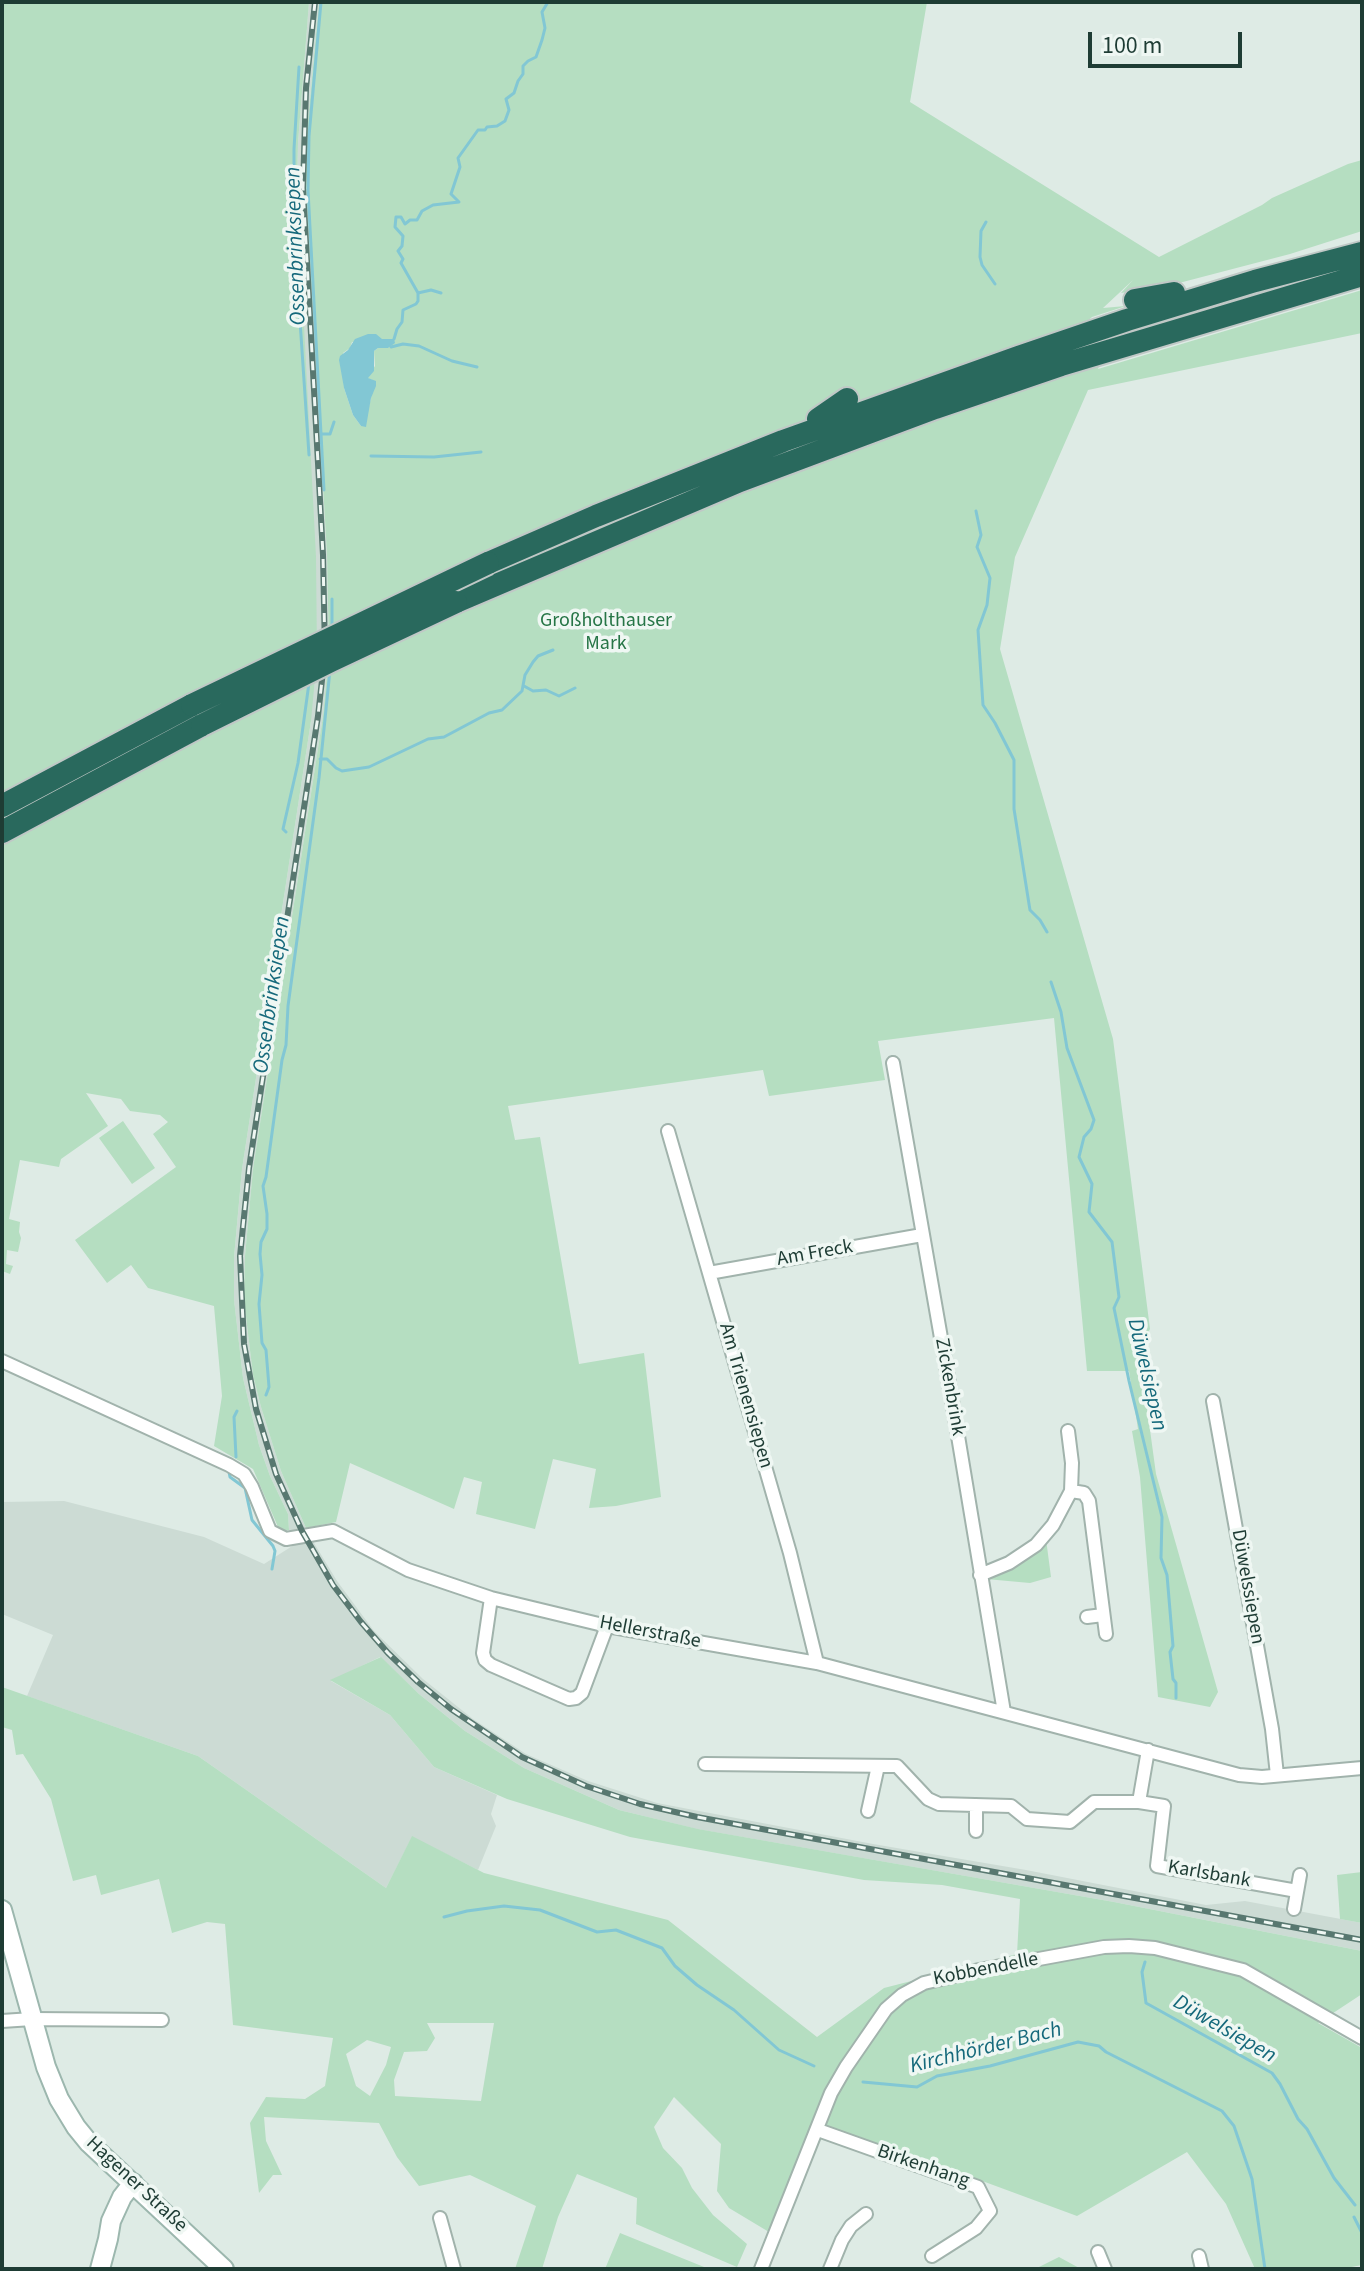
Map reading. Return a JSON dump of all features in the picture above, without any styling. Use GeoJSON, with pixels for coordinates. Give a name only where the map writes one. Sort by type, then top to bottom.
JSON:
{"type":"FeatureCollection","features":[{"type":"Feature","properties":{"kind":"highway"},"geometry":{"type":"LineString","coordinates":[[2,832],[197,715],[488,563],[596,516],[783,441],[1127,320],[1255,281],[1362,253]]}},
{"type":"Feature","properties":{"kind":"highway"},"geometry":{"type":"LineString","coordinates":[[2,806],[197,715],[740,481],[1061,365],[1362,275]]}},
{"type":"Feature","properties":{"kind":"highway"},"geometry":{"type":"LineString","coordinates":[[1135,300],[1255,281]]}},
{"type":"Feature","properties":{"kind":"highway"},"geometry":{"type":"LineString","coordinates":[[1108,361],[1174,331]]}},
{"type":"Feature","properties":{"kind":"highway"},"geometry":{"type":"LineString","coordinates":[[783,441],[847,399]]}},
{"type":"Feature","properties":{"kind":"highway"},"geometry":{"type":"LineString","coordinates":[[740,481],[786,476]]}},
{"type":"Feature","properties":{"kind":"main road","name":"Hagener Straße"},"geometry":{"type":"LineString","coordinates":[[2,1910],[51,2078],[59,2099],[76,2127],[89,2143],[224,2269]]}},
{"type":"Feature","properties":{"kind":"main road"},"geometry":{"type":"LineString","coordinates":[[100,2269],[108,2228],[115,2211],[138,2188]]}},
{"type":"Feature","properties":{"kind":"street","name":"Zickenbrink"},"geometry":{"type":"LineString","coordinates":[[893,1063],[1004,1712]]}},
{"type":"Feature","properties":{"kind":"street","name":"Am Trienensiepen"},"geometry":{"type":"LineString","coordinates":[[668,1131],[790,1553],[817,1663]]}},
{"type":"Feature","properties":{"kind":"street","name":"Am Freck"},"geometry":{"type":"LineString","coordinates":[[709,1273],[922,1235]]}},
{"type":"Feature","properties":{"kind":"street","name":"Hellerstraße"},"geometry":{"type":"LineString","coordinates":[[2,1361],[244,1474],[270,1531],[280,1537],[293,1539],[333,1531],[408,1570],[491,1598],[607,1626],[817,1663],[1253,1777],[1362,1768]]}},
{"type":"Feature","properties":{"kind":"street","name":"Düwelssiepen"},"geometry":{"type":"LineString","coordinates":[[1213,1401],[1264,1683],[1277,1775]]}},
{"type":"Feature","properties":{"kind":"street"},"geometry":{"type":"LineString","coordinates":[[980,1575],[1009,1563],[1036,1545],[1053,1525],[1071,1491],[1068,1431]]}},
{"type":"Feature","properties":{"kind":"street"},"geometry":{"type":"LineString","coordinates":[[1071,1491],[1084,1493],[1089,1501],[1106,1634]]}},
{"type":"Feature","properties":{"kind":"street"},"geometry":{"type":"LineString","coordinates":[[491,1598],[483,1653],[485,1660],[569,1699],[582,1693],[607,1626]]}},
{"type":"Feature","properties":{"kind":"street"},"geometry":{"type":"LineString","coordinates":[[1087,1617],[1103,1615]]}},
{"type":"Feature","properties":{"kind":"street"},"geometry":{"type":"LineString","coordinates":[[705,1764],[897,1766],[928,1799],[939,1804],[1011,1806],[1027,1819],[1070,1822],[1094,1802],[1139,1802],[1148,1750]]}},
{"type":"Feature","properties":{"kind":"street"},"geometry":{"type":"LineString","coordinates":[[868,1811],[878,1766]]}},
{"type":"Feature","properties":{"kind":"street","name":"Karlsbank"},"geometry":{"type":"LineString","coordinates":[[1139,1802],[1164,1806],[1157,1866],[1297,1891]]}},
{"type":"Feature","properties":{"kind":"street"},"geometry":{"type":"LineString","coordinates":[[976,1805],[976,1831]]}},
{"type":"Feature","properties":{"kind":"street"},"geometry":{"type":"LineString","coordinates":[[1294,1909],[1300,1875]]}},
{"type":"Feature","properties":{"kind":"street","name":"Kobbendelle"},"geometry":{"type":"LineString","coordinates":[[761,2269],[831,2093],[875,2023],[902,1995],[924,1983],[1104,1947],[1155,1948],[1243,1970],[1362,2038]]}},
{"type":"Feature","properties":{"kind":"street"},"geometry":{"type":"LineString","coordinates":[[2,2021],[162,2020]]}},
{"type":"Feature","properties":{"kind":"street","name":"Birkenhang"},"geometry":{"type":"LineString","coordinates":[[818,2130],[978,2187],[990,2211],[976,2228],[932,2256]]}},
{"type":"Feature","properties":{"kind":"street"},"geometry":{"type":"LineString","coordinates":[[830,2269],[851,2226],[866,2214]]}},
{"type":"Feature","properties":{"kind":"street"},"geometry":{"type":"LineString","coordinates":[[440,2218],[454,2269]]}},
{"type":"Feature","properties":{"kind":"street"},"geometry":{"type":"LineString","coordinates":[[1098,2252],[1105,2269]]}},
{"type":"Feature","properties":{"kind":"shaded area"},"geometry":{"type":"Polygon","coordinates":[[[309,2],[319,2],[306,143],[306,188],[327,555],[329,651],[323,716],[253,1169],[244,1300],[253,1375],[261,1407],[281,1471],[306,1528],[292,1534],[288,1514],[259,1445],[243,1378],[234,1300],[234,1257],[242,1169],[311,721],[303,324],[297,191],[309,2]]]}},
{"type":"Feature","properties":{"kind":"shaded area"},"geometry":{"type":"Polygon","coordinates":[[[64,1501],[204,1537],[264,1564],[297,1543],[311,1538],[337,1581],[374,1631],[423,1679],[473,1719],[526,1754],[588,1781],[657,1803],[873,1844],[1206,1905],[1245,1901],[1362,1923],[1362,1951],[1114,1902],[697,1829],[619,1810],[524,1768],[465,1731],[380,1657],[331,1681],[390,1715],[434,1767],[497,1795],[491,1814],[496,1826],[478,1870],[412,1837],[386,1888],[198,1756],[27,1696],[53,1635],[2,1614],[2,1502],[64,1501]]]}},
{"type":"Feature","properties":{"kind":"green space"},"geometry":{"type":"Polygon","coordinates":[[[2,2],[309,2],[297,191],[316,557],[317,656],[311,721],[242,1169],[234,1257],[234,1300],[243,1378],[259,1445],[288,1514],[289,1530],[282,1531],[278,1527],[253,1469],[214,1446],[222,1396],[214,1306],[148,1288],[131,1265],[107,1283],[75,1240],[176,1167],[153,1134],[168,1122],[160,1115],[130,1111],[121,1099],[86,1093],[108,1126],[61,1159],[59,1167],[20,1160],[9,1219],[20,1222],[21,1238],[18,1252],[7,1250],[6,1264],[13,1266],[10,1274],[2,1271],[2,2]]]}},
{"type":"Feature","properties":{"kind":"green space","name":"Großholthauser Mark"},"geometry":{"type":"Polygon","coordinates":[[[319,2],[927,2],[910,102],[1159,257],[1272,198],[1362,160],[1362,231],[1290,254],[1179,283],[1121,293],[1133,280],[1103,308],[1126,306],[1092,317],[1083,325],[1102,358],[1098,369],[1362,290],[1362,333],[1088,390],[1015,557],[1000,649],[1113,1039],[1150,1329],[1139,1349],[1156,1474],[1218,1692],[1210,1707],[1158,1697],[1140,1477],[1132,1431],[1138,1429],[1129,1371],[1087,1371],[1054,1018],[878,1041],[885,1080],[769,1096],[763,1070],[508,1106],[515,1140],[540,1137],[579,1364],[644,1353],[661,1497],[589,1508],[596,1469],[553,1459],[535,1529],[476,1514],[482,1482],[464,1477],[454,1509],[350,1463],[336,1522],[306,1528],[281,1471],[261,1407],[253,1375],[244,1300],[253,1169],[323,716],[329,651],[306,143],[319,2]],[[393,340],[352,342],[343,353],[344,388],[353,415],[361,426],[365,423],[371,398],[372,380],[367,378],[375,366],[374,351],[388,348],[393,340]]]}},
{"type":"Feature","properties":{"kind":"green space"},"geometry":{"type":"Polygon","coordinates":[[[123,1121],[155,1168],[132,1184],[99,1138],[123,1121]]]}},
{"type":"Feature","properties":{"kind":"green space"},"geometry":{"type":"Polygon","coordinates":[[[1046,1539],[1051,1577],[1030,1583],[986,1579],[1046,1539]]]}},
{"type":"Feature","properties":{"kind":"green space"},"geometry":{"type":"Polygon","coordinates":[[[381,1657],[419,1694],[465,1731],[524,1768],[619,1810],[698,1829],[1114,1902],[1362,1951],[1362,1994],[1318,2023],[1362,2048],[1362,2265],[1341,2269],[1255,2269],[1226,2204],[1187,2152],[1077,2216],[985,2182],[813,2127],[769,2232],[729,2208],[717,2191],[721,2144],[674,2097],[654,2127],[663,2148],[682,2168],[692,2188],[713,2215],[747,2244],[737,2267],[636,2224],[637,2198],[577,2174],[558,2217],[542,2269],[515,2269],[536,2206],[470,2175],[419,2186],[397,2157],[379,2123],[264,2117],[266,2141],[282,2175],[273,2175],[259,2193],[250,2123],[266,2097],[305,2099],[325,2086],[333,2038],[233,2025],[225,1924],[207,1922],[172,1933],[159,1879],[101,1895],[96,1875],[73,1881],[51,1799],[23,1754],[16,1755],[12,1730],[2,1727],[2,1687],[198,1756],[386,1888],[412,1836],[484,1873],[668,1920],[817,2037],[884,1988],[1017,1954],[1020,1899],[942,1885],[864,1880],[630,1837],[507,1799],[434,1767],[390,1715],[330,1680],[381,1657]],[[427,2023],[435,2038],[427,2051],[404,2052],[394,2080],[395,2096],[481,2101],[494,2023],[427,2023]],[[367,2040],[346,2054],[356,2086],[370,2096],[386,2065],[391,2047],[367,2040]]]}},
{"type":"Feature","properties":{"kind":"green space"},"geometry":{"type":"Polygon","coordinates":[[[1362,1872],[1362,1923],[1340,1919],[1337,1875],[1362,1872]]]}},
{"type":"Feature","properties":{"kind":"green space"},"geometry":{"type":"Polygon","coordinates":[[[620,2233],[709,2269],[605,2269],[620,2233]]]}},
{"type":"Feature","properties":{"kind":"green space"},"geometry":{"type":"Polygon","coordinates":[[[1059,2257],[1081,2269],[1035,2269],[1059,2257]]]}},
{"type":"Feature","properties":{"kind":"water"},"geometry":{"type":"Polygon","coordinates":[[[368,334],[394,339],[395,343],[374,351],[374,371],[368,378],[376,381],[376,386],[366,427],[361,426],[353,415],[339,360],[355,339],[368,334]]]}},
{"type":"Feature","properties":{"kind":"waterway","name":"Ossenbrinksiepen"},"geometry":{"type":"LineString","coordinates":[[321,2],[309,136],[308,190],[324,490]]}},
{"type":"Feature","properties":{"kind":"waterway"},"geometry":{"type":"LineString","coordinates":[[394,339],[402,322],[403,310],[418,301],[418,293],[401,263],[403,259],[398,251],[403,236],[395,227],[396,217],[401,217],[405,224],[417,220],[422,211],[433,205],[459,202],[451,194],[460,167],[458,158],[478,130],[505,121],[509,110],[506,99],[514,93],[523,74],[523,66],[536,57],[545,28],[542,12],[548,2]]}},
{"type":"Feature","properties":{"kind":"waterway"},"geometry":{"type":"LineString","coordinates":[[299,67],[294,149],[294,231],[309,455]]}},
{"type":"Feature","properties":{"kind":"waterway","name":"Düwelsiepen"},"geometry":{"type":"LineString","coordinates":[[986,222],[981,231],[980,257],[995,284]]}},
{"type":"Feature","properties":{"kind":"waterway"},"geometry":{"type":"LineString","coordinates":[[418,293],[431,290],[441,293]]}},
{"type":"Feature","properties":{"kind":"waterway"},"geometry":{"type":"LineString","coordinates":[[391,347],[403,344],[419,346],[452,361],[477,367]]}},
{"type":"Feature","properties":{"kind":"waterway"},"geometry":{"type":"LineString","coordinates":[[321,434],[330,434],[334,422]]}},
{"type":"Feature","properties":{"kind":"waterway"},"geometry":{"type":"LineString","coordinates":[[371,456],[434,457],[481,452]]}},
{"type":"Feature","properties":{"kind":"waterway","name":"Düwelsiepen"},"geometry":{"type":"LineString","coordinates":[[976,511],[981,535],[977,547],[990,578],[987,605],[978,630],[983,705],[1014,760],[1014,809],[1030,910],[1047,932]]}},
{"type":"Feature","properties":{"kind":"waterway","name":"Ossenbrinksiepen"},"geometry":{"type":"LineString","coordinates":[[332,599],[332,627]]}},
{"type":"Feature","properties":{"kind":"waterway"},"geometry":{"type":"LineString","coordinates":[[320,759],[327,759],[342,771],[369,767],[428,739],[444,737],[489,713],[502,710],[522,691],[525,675],[538,656],[553,650]]}},
{"type":"Feature","properties":{"kind":"waterway","name":"Ossenbrinksiepen"},"geometry":{"type":"LineString","coordinates":[[266,1395],[269,1387],[259,1304],[261,1242],[267,1229],[263,1186],[286,1045],[288,1006],[319,778],[330,670]]}},
{"type":"Feature","properties":{"kind":"waterway"},"geometry":{"type":"LineString","coordinates":[[286,832],[283,829],[298,763],[309,683]]}},
{"type":"Feature","properties":{"kind":"waterway"},"geometry":{"type":"LineString","coordinates":[[524,686],[559,696],[575,688]]}},
{"type":"Feature","properties":{"kind":"waterway","name":"Düwelsiepen"},"geometry":{"type":"LineString","coordinates":[[1051,982],[1061,1012],[1067,1048],[1094,1120],[1084,1137],[1079,1157],[1092,1184],[1089,1212],[1112,1242],[1119,1297],[1114,1308],[1162,1517],[1161,1558],[1167,1575],[1173,1646],[1170,1652],[1176,1698]]}},
{"type":"Feature","properties":{"kind":"waterway","name":"Ossenbrinksiepen"},"geometry":{"type":"LineString","coordinates":[[236,1457],[234,1417],[237,1411]]}},
{"type":"Feature","properties":{"kind":"waterway","name":"Ossenbrinksiepen"},"geometry":{"type":"LineString","coordinates":[[229,1472],[230,1477],[245,1488],[252,1520],[273,1546],[272,1569]]}},
{"type":"Feature","properties":{"kind":"waterway","name":"Kirchhörder Bach"},"geometry":{"type":"LineString","coordinates":[[444,1917],[504,1906],[540,1910],[597,1932],[616,1930],[662,1948],[675,1966],[734,2010],[779,2050],[814,2066]]}},
{"type":"Feature","properties":{"kind":"waterway","name":"Düwelsiepen"},"geometry":{"type":"LineString","coordinates":[[1145,1962],[1142,1972],[1146,2003],[1272,2073],[1334,2178],[1355,2205]]}},
{"type":"Feature","properties":{"kind":"waterway","name":"Kirchhörder Bach"},"geometry":{"type":"LineString","coordinates":[[863,2082],[917,2087],[937,2076],[990,2066],[1078,2042],[1099,2046],[1222,2111],[1234,2126],[1252,2179],[1265,2269]]}},
{"type":"Feature","properties":{"kind":"waterway","name":"Düwelsiepen"},"geometry":{"type":"LineString","coordinates":[[1354,2217],[1362,2233]]}},
{"type":"Feature","properties":{"kind":"railway"},"geometry":{"type":"LineString","coordinates":[[315,2],[306,88],[303,188],[323,555],[325,653],[249,1168],[240,1256],[244,1344],[256,1409],[276,1474],[302,1531],[333,1585],[361,1622],[418,1682],[451,1709],[522,1757],[586,1786],[640,1804],[697,1817],[1362,1940]]}}]}
